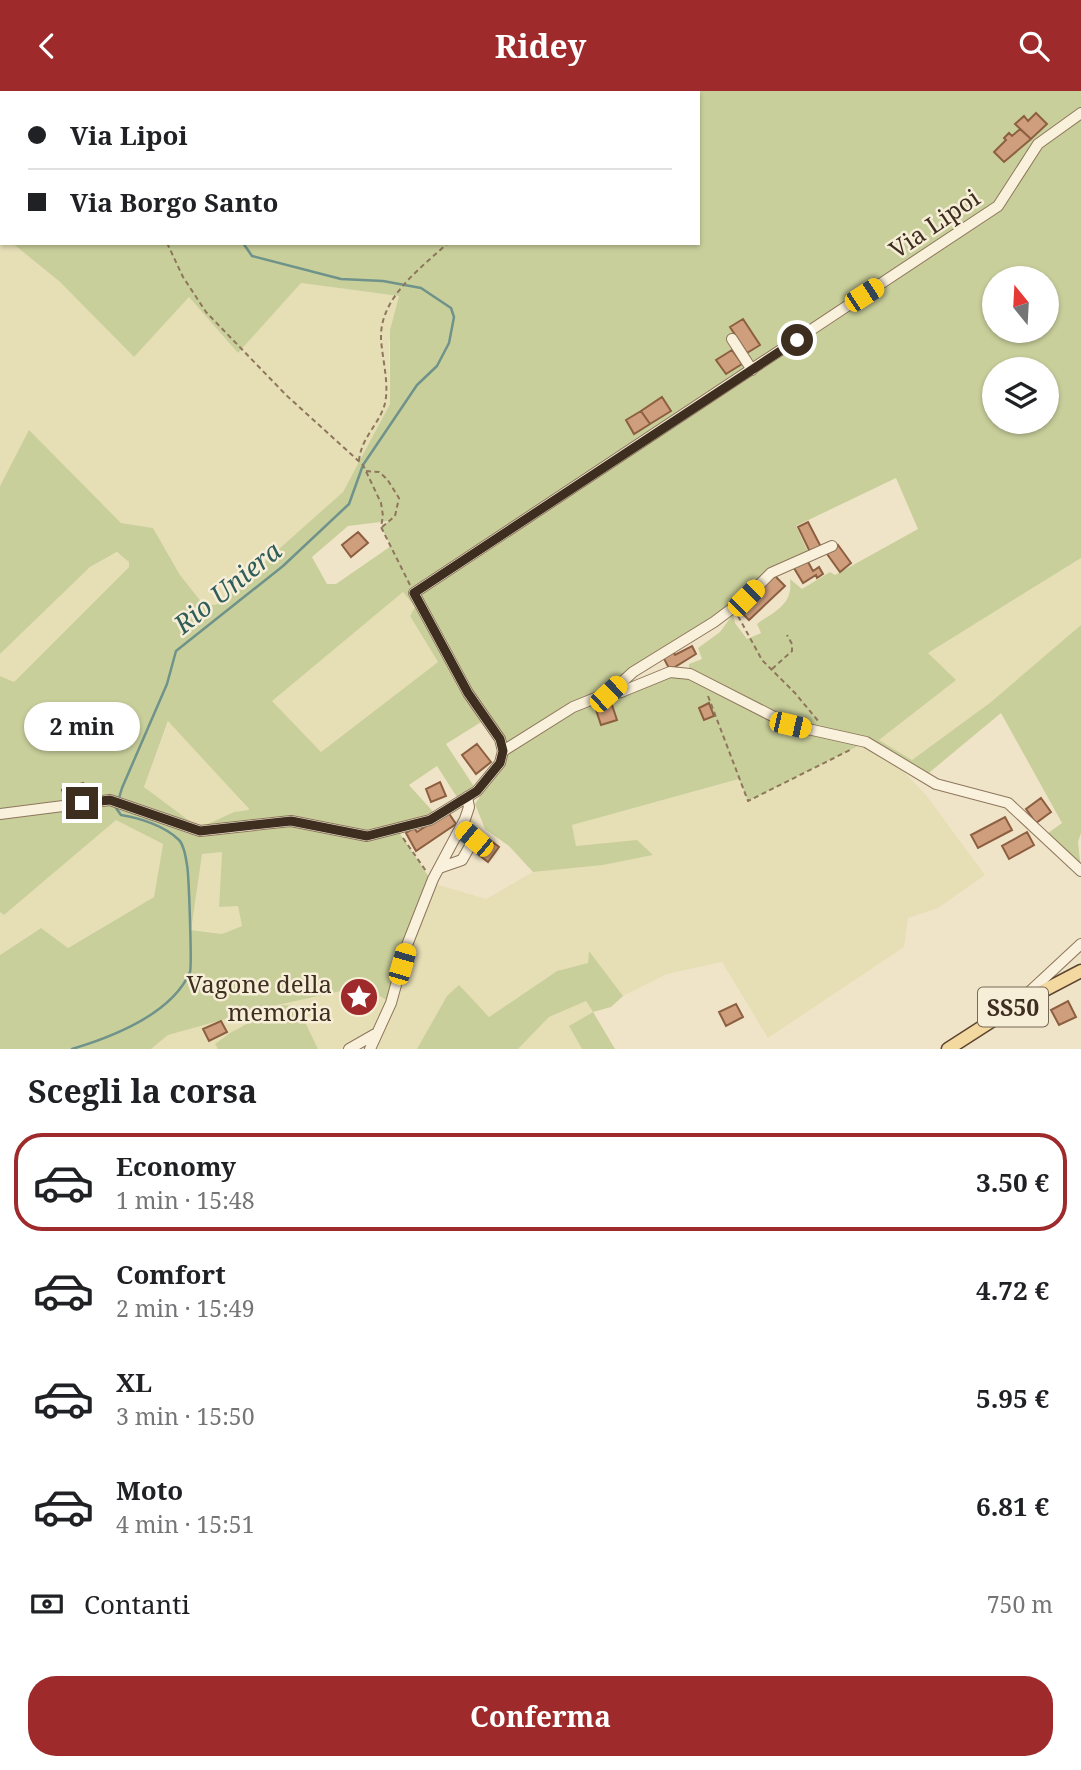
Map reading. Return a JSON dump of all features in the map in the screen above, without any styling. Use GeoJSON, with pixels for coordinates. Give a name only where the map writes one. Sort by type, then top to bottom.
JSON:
{"type":"FeatureCollection","features":[{"type":"Feature","properties":{"kind":"main road","name":"SS50"},"geometry":{"type":"LineString","coordinates":[[948,1049],[1018,1004],[1081,971]]}},
{"type":"Feature","properties":{"kind":"street","name":"Via Lipoi"},"geometry":{"type":"LineString","coordinates":[[414,593],[998,207],[1038,144],[1081,113]]}},
{"type":"Feature","properties":{"kind":"street"},"geometry":{"type":"LineString","coordinates":[[732,339],[752,370]]}},
{"type":"Feature","properties":{"kind":"street"},"geometry":{"type":"LineString","coordinates":[[608,694],[633,671],[733,608],[771,573],[832,546]]}},
{"type":"Feature","properties":{"kind":"street"},"geometry":{"type":"LineString","coordinates":[[0,814],[112,801],[200,831],[291,821],[367,836],[430,820],[477,791],[500,763],[503,751],[500,739],[468,693],[414,593]]}},
{"type":"Feature","properties":{"kind":"street"},"geometry":{"type":"LineString","coordinates":[[503,751],[573,707],[621,692],[670,672],[690,674],[790,725],[866,742],[936,784],[1008,803],[1081,871]]}},
{"type":"Feature","properties":{"kind":"street"},"geometry":{"type":"LineString","coordinates":[[370,1049],[391,1003],[407,944],[439,867],[469,807],[467,797]]}},
{"type":"Feature","properties":{"kind":"street"},"geometry":{"type":"LineString","coordinates":[[439,867],[462,860],[474,839],[461,827]]}},
{"type":"Feature","properties":{"kind":"street"},"geometry":{"type":"LineString","coordinates":[[1018,1004],[1081,944]]}},
{"type":"Feature","properties":{"kind":"street"},"geometry":{"type":"LineString","coordinates":[[349,1049],[377,1033]]}},
{"type":"Feature","properties":{"kind":"path"},"geometry":{"type":"LineString","coordinates":[[168,245],[183,277],[206,312],[286,395],[366,471],[381,503],[381,527],[414,593]]}},
{"type":"Feature","properties":{"kind":"path"},"geometry":{"type":"LineString","coordinates":[[359,462],[365,437],[383,409],[386,398],[381,334],[383,318],[390,303],[402,288],[446,245]]}},
{"type":"Feature","properties":{"kind":"path"},"geometry":{"type":"LineString","coordinates":[[366,471],[379,472],[400,498],[395,516],[381,527]]}},
{"type":"Feature","properties":{"kind":"path"},"geometry":{"type":"LineString","coordinates":[[733,608],[762,660],[795,693],[828,733]]}},
{"type":"Feature","properties":{"kind":"path"},"geometry":{"type":"LineString","coordinates":[[772,670],[792,651],[787,635]]}},
{"type":"Feature","properties":{"kind":"path"},"geometry":{"type":"LineString","coordinates":[[707,692],[748,801],[866,742]]}},
{"type":"Feature","properties":{"kind":"path"},"geometry":{"type":"LineString","coordinates":[[396,829],[432,883]]}},
{"type":"Feature","properties":{"kind":"shaded area"},"geometry":{"type":"Polygon","coordinates":[[[0,245],[14,245],[59,281],[134,357],[189,297],[238,353],[301,283],[399,296],[389,344],[390,404],[357,468],[343,492],[223,602],[216,605],[203,604],[180,575],[153,528],[121,523],[29,431],[0,486],[0,245]]]}},
{"type":"Feature","properties":{"kind":"shaded area"},"geometry":{"type":"Polygon","coordinates":[[[117,553],[129,562],[129,567],[14,682],[0,676],[0,654],[90,567],[117,553]]]}},
{"type":"Feature","properties":{"kind":"shaded area"},"geometry":{"type":"Polygon","coordinates":[[[1081,558],[1081,625],[1069,637],[991,702],[912,760],[879,740],[955,680],[927,653],[1081,558]]]}},
{"type":"Feature","properties":{"kind":"shaded area"},"geometry":{"type":"Polygon","coordinates":[[[403,592],[415,607],[410,616],[438,662],[321,752],[271,701],[403,592]]]}},
{"type":"Feature","properties":{"kind":"shaded area"},"geometry":{"type":"Polygon","coordinates":[[[169,720],[249,810],[234,812],[199,828],[144,787],[169,720]]]}},
{"type":"Feature","properties":{"kind":"shaded area"},"geometry":{"type":"Polygon","coordinates":[[[866,742],[889,756],[926,795],[985,875],[938,908],[908,918],[904,947],[768,1038],[722,962],[667,974],[623,996],[589,952],[588,963],[557,971],[489,1017],[458,986],[417,1049],[151,1049],[168,1035],[273,1006],[364,986],[391,1002],[432,883],[486,899],[533,872],[603,865],[652,855],[637,841],[576,846],[571,825],[740,779],[747,801],[866,742]]]}},
{"type":"Feature","properties":{"kind":"shaded area"},"geometry":{"type":"Polygon","coordinates":[[[116,819],[163,844],[154,897],[67,948],[40,928],[0,955],[0,912],[4,915],[116,819]]]}},
{"type":"Feature","properties":{"kind":"shaded area"},"geometry":{"type":"Polygon","coordinates":[[[222,852],[219,907],[238,905],[242,926],[222,934],[189,929],[201,854],[222,852]]]}},
{"type":"Feature","properties":{"kind":"shaded area"},"geometry":{"type":"Polygon","coordinates":[[[586,1001],[593,1012],[569,1026],[582,1049],[518,1049],[549,1017],[586,1001]]]}},
{"type":"Feature","properties":{"kind":"green space"},"geometry":{"type":"Polygon","coordinates":[[[700,91],[1081,91],[1081,558],[928,653],[956,680],[879,740],[912,760],[991,702],[1081,625],[1081,833],[1078,842],[1081,871],[1044,836],[1062,823],[1001,713],[924,777],[866,742],[748,801],[739,779],[572,825],[576,846],[637,840],[653,855],[603,865],[533,872],[509,846],[485,829],[475,804],[507,756],[474,693],[470,695],[486,719],[446,744],[477,791],[460,802],[437,766],[409,785],[437,816],[397,829],[429,877],[391,1003],[364,986],[273,1006],[168,1035],[151,1049],[0,1049],[0,955],[41,928],[68,948],[154,897],[163,844],[116,820],[4,915],[0,912],[0,676],[14,682],[129,567],[129,562],[117,552],[90,567],[0,654],[0,486],[29,430],[121,523],[153,528],[180,575],[203,604],[216,605],[343,492],[390,404],[390,330],[399,296],[301,283],[238,353],[189,297],[134,357],[59,281],[14,245],[700,245],[700,91]],[[896,478],[796,526],[810,556],[771,573],[746,598],[610,693],[670,672],[689,674],[689,664],[702,659],[698,648],[720,632],[733,614],[735,623],[747,639],[761,633],[757,624],[786,601],[790,579],[802,589],[830,572],[835,575],[918,529],[896,478]],[[389,521],[348,526],[312,557],[327,584],[336,584],[391,546],[381,527],[389,521]],[[403,592],[272,701],[321,752],[438,662],[410,616],[415,607],[403,592]],[[168,721],[144,787],[199,828],[234,812],[248,810],[249,809],[168,721]],[[222,852],[202,854],[191,930],[222,934],[242,926],[238,906],[219,907],[222,852]]]}},
{"type":"Feature","properties":{"kind":"green space"},"geometry":{"type":"Polygon","coordinates":[[[589,951],[623,996],[611,1007],[593,1012],[586,1001],[549,1017],[518,1049],[417,1049],[447,996],[459,985],[489,1017],[557,971],[588,963],[589,951]]]}},
{"type":"Feature","properties":{"kind":"green space"},"geometry":{"type":"Polygon","coordinates":[[[282,1005],[294,1006],[302,1016],[318,1049],[218,1049],[215,1044],[230,1033],[282,1005]]]}},
{"type":"Feature","properties":{"kind":"green space"},"geometry":{"type":"Polygon","coordinates":[[[593,1012],[615,1049],[582,1049],[569,1026],[593,1012]]]}},
{"type":"Feature","properties":{"kind":"building"},"geometry":{"type":"Polygon","coordinates":[[[1036,113],[1047,124],[1031,139],[1015,124],[1024,116],[1028,121],[1036,113]]]}},
{"type":"Feature","properties":{"kind":"building"},"geometry":{"type":"Polygon","coordinates":[[[1020,129],[1031,139],[1004,162],[994,152],[1009,133],[1012,136],[1020,129]]]}},
{"type":"Feature","properties":{"kind":"building"},"geometry":{"type":"Polygon","coordinates":[[[743,319],[760,345],[747,353],[730,327],[743,319]]]}},
{"type":"Feature","properties":{"kind":"building"},"geometry":{"type":"Polygon","coordinates":[[[732,350],[742,364],[726,374],[716,360],[732,350]]]}},
{"type":"Feature","properties":{"kind":"building"},"geometry":{"type":"Polygon","coordinates":[[[662,397],[671,411],[650,424],[641,411],[662,397]]]}},
{"type":"Feature","properties":{"kind":"building"},"geometry":{"type":"Polygon","coordinates":[[[641,411],[650,424],[634,434],[626,420],[641,411]]]}},
{"type":"Feature","properties":{"kind":"building"},"geometry":{"type":"Polygon","coordinates":[[[808,522],[821,547],[810,552],[798,527],[808,522]]]}},
{"type":"Feature","properties":{"kind":"building"},"geometry":{"type":"Polygon","coordinates":[[[358,532],[368,543],[351,557],[342,545],[358,532]]]}},
{"type":"Feature","properties":{"kind":"building"},"geometry":{"type":"Polygon","coordinates":[[[838,545],[851,563],[840,572],[827,554],[838,545]]]}},
{"type":"Feature","properties":{"kind":"building"},"geometry":{"type":"Polygon","coordinates":[[[807,560],[813,571],[819,567],[823,574],[803,583],[794,568],[807,560]]]}},
{"type":"Feature","properties":{"kind":"building"},"geometry":{"type":"Polygon","coordinates":[[[773,574],[785,586],[749,620],[737,608],[744,602],[747,606],[758,595],[755,591],[773,574]]]}},
{"type":"Feature","properties":{"kind":"building"},"geometry":{"type":"Polygon","coordinates":[[[692,646],[696,654],[670,670],[662,655],[672,650],[675,655],[692,646]]]}},
{"type":"Feature","properties":{"kind":"building"},"geometry":{"type":"Polygon","coordinates":[[[709,703],[714,716],[704,720],[699,708],[709,703]]]}},
{"type":"Feature","properties":{"kind":"building"},"geometry":{"type":"Polygon","coordinates":[[[612,705],[617,720],[601,725],[596,710],[612,705]]]}},
{"type":"Feature","properties":{"kind":"building"},"geometry":{"type":"Polygon","coordinates":[[[477,744],[491,762],[476,774],[462,755],[477,744]]]}},
{"type":"Feature","properties":{"kind":"building"},"geometry":{"type":"Polygon","coordinates":[[[440,782],[446,796],[431,802],[426,789],[440,782]]]}},
{"type":"Feature","properties":{"kind":"building"},"geometry":{"type":"Polygon","coordinates":[[[83,783],[86,792],[65,799],[62,790],[83,783]]]}},
{"type":"Feature","properties":{"kind":"building"},"geometry":{"type":"Polygon","coordinates":[[[1041,798],[1051,812],[1036,823],[1026,809],[1041,798]]]}},
{"type":"Feature","properties":{"kind":"building"},"geometry":{"type":"Polygon","coordinates":[[[448,812],[456,824],[416,851],[406,833],[414,828],[417,832],[448,812]]]}},
{"type":"Feature","properties":{"kind":"building"},"geometry":{"type":"Polygon","coordinates":[[[1005,817],[1012,830],[978,848],[971,835],[1005,817]]]}},
{"type":"Feature","properties":{"kind":"building"},"geometry":{"type":"Polygon","coordinates":[[[1027,832],[1034,845],[1009,859],[1002,846],[1027,832]]]}},
{"type":"Feature","properties":{"kind":"building"},"geometry":{"type":"Polygon","coordinates":[[[486,837],[499,847],[488,862],[474,851],[486,837]]]}},
{"type":"Feature","properties":{"kind":"building"},"geometry":{"type":"Polygon","coordinates":[[[1068,1001],[1076,1017],[1059,1025],[1051,1010],[1068,1001]]]}},
{"type":"Feature","properties":{"kind":"building"},"geometry":{"type":"Polygon","coordinates":[[[736,1004],[743,1017],[726,1026],[719,1012],[736,1004]]]}},
{"type":"Feature","properties":{"kind":"building"},"geometry":{"type":"Polygon","coordinates":[[[221,1021],[227,1032],[209,1041],[203,1029],[221,1021]]]}},
{"type":"Feature","properties":{"kind":"waterway","name":"Rio Uniera"},"geometry":{"type":"LineString","coordinates":[[72,1049],[105,1038],[155,1012],[170,1000],[190,972],[189,886],[182,845],[160,827],[121,815],[116,808],[167,684],[176,651],[283,566],[349,504],[363,465],[417,385],[437,366],[449,343],[454,317],[451,308],[421,288],[383,281],[341,279],[252,256],[244,245]]}},
{"type":"Feature","properties":{"kind":"place","name":"Vagone della memoria"},"geometry":{"type":"Point","coordinates":[359,997]}},
{"type":"Feature","properties":{"kind":"route"},"geometry":{"type":"LineString","coordinates":[[82,803],[110,800],[200,831],[291,821],[367,836],[430,820],[477,791],[500,763],[503,751],[500,739],[468,693],[414,593],[797,340]]}}]}
